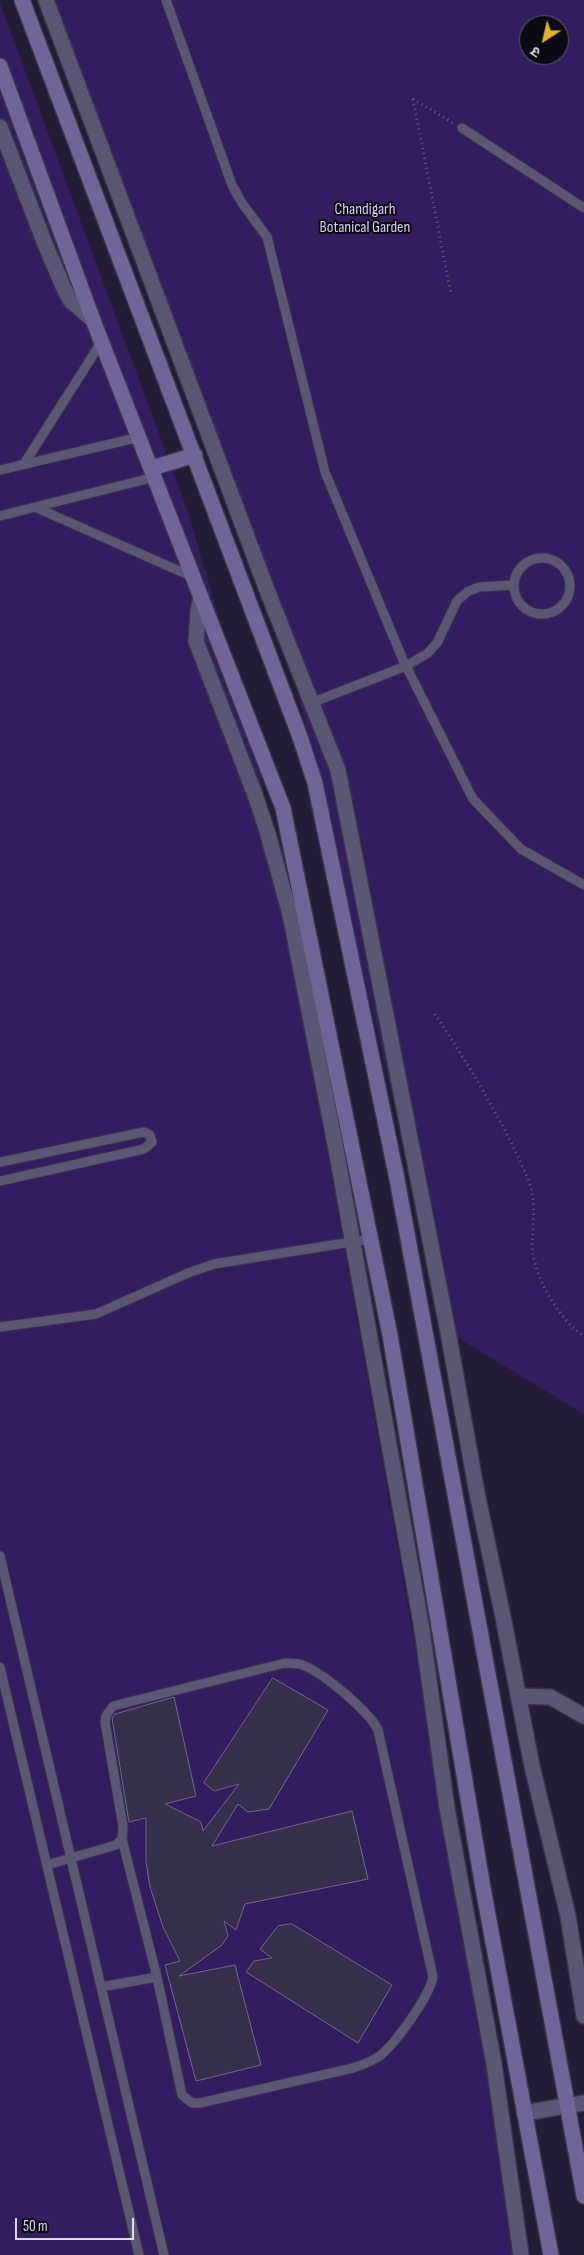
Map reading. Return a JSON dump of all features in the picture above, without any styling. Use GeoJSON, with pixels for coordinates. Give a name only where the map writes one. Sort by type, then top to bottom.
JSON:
{"type":"FeatureCollection","features":[{"type":"Feature","properties":{"kind":"main road"},"geometry":{"type":"LineString","coordinates":[[22,0],[195,455],[300,737],[315,783],[398,1179],[584,2196]]}},
{"type":"Feature","properties":{"kind":"main road"},"geometry":{"type":"LineString","coordinates":[[0,66],[93,320],[140,437],[282,808],[390,1335],[483,1888],[552,2255]]}},
{"type":"Feature","properties":{"kind":"main road"},"geometry":{"type":"LineString","coordinates":[[153,473],[195,455]]}},
{"type":"Feature","properties":{"kind":"street"},"geometry":{"type":"LineString","coordinates":[[46,0],[338,770],[446,1322],[477,1493],[532,1766],[568,1916],[584,2016]]}},
{"type":"Feature","properties":{"kind":"street"},"geometry":{"type":"LineString","coordinates":[[0,127],[63,286],[70,300],[93,320]]}},
{"type":"Feature","properties":{"kind":"street"},"geometry":{"type":"LineString","coordinates":[[201,597],[196,641],[254,792],[290,914],[421,1623],[447,1808],[494,2064],[521,2255]]}},
{"type":"Feature","properties":{"kind":"street"},"geometry":{"type":"LineString","coordinates":[[518,1696],[550,1697],[584,1716]]}},
{"type":"Feature","properties":{"kind":"street"},"geometry":{"type":"LineString","coordinates":[[524,2113],[584,2103]]}},
{"type":"Feature","properties":{"kind":"lane"},"geometry":{"type":"LineString","coordinates":[[166,0],[232,185],[266,237],[325,472],[406,666],[473,799],[521,849],[584,886]]}},
{"type":"Feature","properties":{"kind":"lane"},"geometry":{"type":"LineString","coordinates":[[462,128],[584,208]]}},
{"type":"Feature","properties":{"kind":"lane"},"geometry":{"type":"LineString","coordinates":[[24,464],[102,342]]}},
{"type":"Feature","properties":{"kind":"lane"},"geometry":{"type":"LineString","coordinates":[[0,470],[140,437]]}},
{"type":"Feature","properties":{"kind":"lane"},"geometry":{"type":"LineString","coordinates":[[0,516],[37,508],[153,473]]}},
{"type":"Feature","properties":{"kind":"lane"},"geometry":{"type":"LineString","coordinates":[[37,508],[193,577]]}},
{"type":"Feature","properties":{"kind":"lane"},"geometry":{"type":"LineString","coordinates":[[538,558],[548,558],[565,568],[571,587],[569,596],[558,609],[541,614],[532,612],[519,602],[514,584],[521,567],[529,561],[538,558]]}},
{"type":"Feature","properties":{"kind":"lane"},"geometry":{"type":"LineString","coordinates":[[312,703],[406,666],[428,653],[437,643],[457,601],[467,592],[478,587],[514,584]]}},
{"type":"Feature","properties":{"kind":"lane"},"geometry":{"type":"LineString","coordinates":[[0,1162],[144,1132],[150,1135],[152,1142],[144,1149],[0,1181]]}},
{"type":"Feature","properties":{"kind":"lane"},"geometry":{"type":"LineString","coordinates":[[0,1327],[78,1318],[96,1314],[188,1273],[214,1264],[370,1239]]}},
{"type":"Feature","properties":{"kind":"lane"},"geometry":{"type":"LineString","coordinates":[[0,1556],[164,2255]]}},
{"type":"Feature","properties":{"kind":"lane"},"geometry":{"type":"LineString","coordinates":[[285,1663],[295,1663],[321,1674],[368,1714],[378,1730],[433,1977],[427,1996],[389,2047],[369,2062],[353,2068],[200,2103],[192,2103],[182,2095],[157,1977],[122,1839],[123,1826],[105,1722],[109,1711],[120,1703],[285,1663]]}},
{"type":"Feature","properties":{"kind":"lane"},"geometry":{"type":"LineString","coordinates":[[0,1667],[139,2255]]}},
{"type":"Feature","properties":{"kind":"lane"},"geometry":{"type":"LineString","coordinates":[[47,1865],[116,1845],[122,1839]]}},
{"type":"Feature","properties":{"kind":"lane"},"geometry":{"type":"LineString","coordinates":[[101,1987],[157,1977]]}},
{"type":"Feature","properties":{"kind":"path"},"geometry":{"type":"LineString","coordinates":[[451,294],[413,99],[462,128]]}},
{"type":"Feature","properties":{"kind":"path"},"geometry":{"type":"LineString","coordinates":[[435,1014],[499,1117],[529,1182],[534,1208],[533,1254],[540,1278],[564,1319],[584,1336]]}},
{"type":"Feature","properties":{"kind":"green space","name":"Chandigarh Botanical Garden"},"geometry":{"type":"Polygon","coordinates":[[[50,0],[584,0],[584,1414],[448,1332],[284,634],[50,0]]]}},
{"type":"Feature","properties":{"kind":"green space"},"geometry":{"type":"Polygon","coordinates":[[[0,3],[188,512],[254,738],[523,2255],[0,2255],[0,3]]]}},
{"type":"Feature","properties":{"kind":"building"},"geometry":{"type":"Polygon","coordinates":[[[273,1678],[328,1710],[269,1809],[248,1812],[238,1804],[212,1846],[352,1811],[368,1879],[245,1904],[236,1930],[224,1921],[228,1936],[222,1945],[179,1976],[235,1965],[261,2065],[196,2081],[165,1965],[180,1961],[163,1927],[150,1887],[146,1862],[146,1818],[129,1822],[112,1718],[115,1714],[174,1697],[196,1796],[165,1804],[201,1822],[203,1831],[239,1784],[214,1791],[204,1783],[273,1678]]]}},
{"type":"Feature","properties":{"kind":"building"},"geometry":{"type":"Polygon","coordinates":[[[292,1924],[392,1985],[358,2043],[246,1972],[254,1961],[272,1958],[260,1949],[278,1926],[292,1924]]]}}]}
